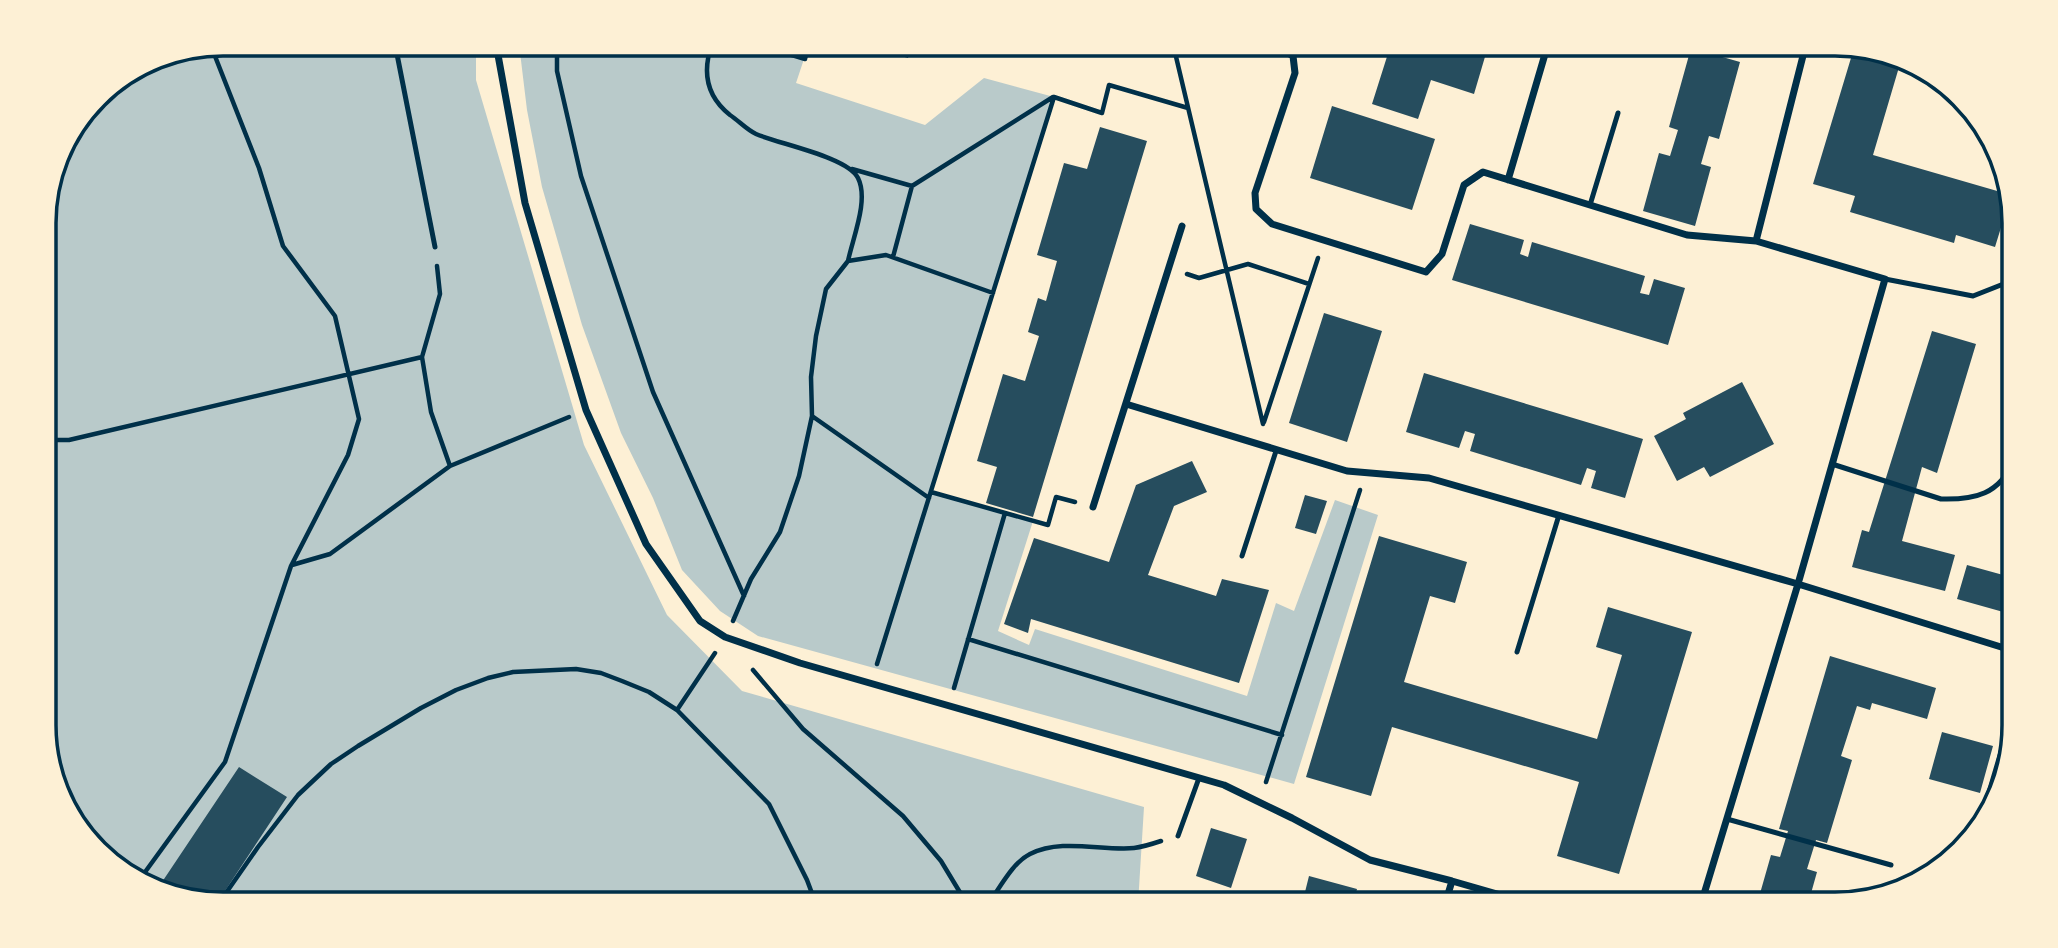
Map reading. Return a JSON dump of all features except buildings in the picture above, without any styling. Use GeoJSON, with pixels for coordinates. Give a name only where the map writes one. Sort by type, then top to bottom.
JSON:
{"type":"FeatureCollection","features":[{"type":"Feature","properties":{"kind":"street"},"geometry":{"type":"LineString","coordinates":[[498,56],[525,203],[586,410],[646,544],[700,621],[725,637],[800,663],[1224,785],[1370,860],[1490,892]]}},
{"type":"Feature","properties":{"kind":"street"},"geometry":{"type":"LineString","coordinates":[[1293,56],[1295,73],[1255,193],[1256,209],[1272,224],[1426,272],[1442,254],[1464,185],[1483,172],[1687,235],[1756,241],[1885,279],[1798,584],[1705,892]]}},
{"type":"Feature","properties":{"kind":"street"},"geometry":{"type":"LineString","coordinates":[[1508,180],[1544,56]]}},
{"type":"Feature","properties":{"kind":"street"},"geometry":{"type":"LineString","coordinates":[[1756,241],[1802,56]]}},
{"type":"Feature","properties":{"kind":"street"},"geometry":{"type":"LineString","coordinates":[[1093,507],[1182,226]]}},
{"type":"Feature","properties":{"kind":"street"},"geometry":{"type":"LineString","coordinates":[[1126,404],[1347,471],[1429,478],[1798,584],[2002,647]]}},
{"type":"Feature","properties":{"kind":"street"},"geometry":{"type":"LineString","coordinates":[[1449,892],[1452,881]]}},
{"type":"Feature","properties":{"kind":"lane"},"geometry":{"type":"LineString","coordinates":[[397,56],[435,247]]}},
{"type":"Feature","properties":{"kind":"lane"},"geometry":{"type":"LineString","coordinates":[[1590,205],[1618,113]]}},
{"type":"Feature","properties":{"kind":"lane"},"geometry":{"type":"LineString","coordinates":[[1885,279],[1973,296],[2002,285]]}},
{"type":"Feature","properties":{"kind":"lane"},"geometry":{"type":"LineString","coordinates":[[1242,556],[1276,451]]}},
{"type":"Feature","properties":{"kind":"lane"},"geometry":{"type":"LineString","coordinates":[[1832,464],[1941,499],[1975,497],[1996,487],[2002,480]]}},
{"type":"Feature","properties":{"kind":"lane"},"geometry":{"type":"LineString","coordinates":[[1517,652],[1559,515]]}},
{"type":"Feature","properties":{"kind":"lane"},"geometry":{"type":"LineString","coordinates":[[1178,835],[1199,778]]}},
{"type":"Feature","properties":{"kind":"lane"},"geometry":{"type":"LineString","coordinates":[[1727,818],[1891,865]]}},
{"type":"Feature","properties":{"kind":"path"},"geometry":{"type":"LineString","coordinates":[[145,872],[225,762],[291,566],[348,455],[359,419],[335,316],[283,246],[259,168],[215,56]]}},
{"type":"Feature","properties":{"kind":"path"},"geometry":{"type":"LineString","coordinates":[[557,56],[557,71],[581,176],[653,393],[744,596]]}},
{"type":"Feature","properties":{"kind":"path"},"geometry":{"type":"LineString","coordinates":[[677,710],[725,637],[751,579],[780,532],[799,476],[812,416],[811,377],[826,289],[848,261],[863,200],[858,176],[838,160],[753,133],[722,108],[708,89],[706,74],[710,56]]}},
{"type":"Feature","properties":{"kind":"path"},"geometry":{"type":"LineString","coordinates":[[1176,56],[1263,425],[1324,240]]}},
{"type":"Feature","properties":{"kind":"path"},"geometry":{"type":"LineString","coordinates":[[1054,97],[1102,113],[1109,85],[1188,108]]}},
{"type":"Feature","properties":{"kind":"path"},"geometry":{"type":"LineString","coordinates":[[893,257],[912,187],[1054,97]]}},
{"type":"Feature","properties":{"kind":"path"},"geometry":{"type":"LineString","coordinates":[[871,683],[1054,97]]}},
{"type":"Feature","properties":{"kind":"path"},"geometry":{"type":"LineString","coordinates":[[847,168],[912,187]]}},
{"type":"Feature","properties":{"kind":"path"},"geometry":{"type":"LineString","coordinates":[[435,247],[440,293],[422,357],[431,412],[450,466]]}},
{"type":"Feature","properties":{"kind":"path"},"geometry":{"type":"LineString","coordinates":[[848,261],[886,255],[993,293]]}},
{"type":"Feature","properties":{"kind":"path"},"geometry":{"type":"LineString","coordinates":[[1169,269],[1199,278],[1248,264],[1309,284]]}},
{"type":"Feature","properties":{"kind":"path"},"geometry":{"type":"LineString","coordinates":[[56,440],[69,440],[422,357]]}},
{"type":"Feature","properties":{"kind":"path"},"geometry":{"type":"LineString","coordinates":[[291,566],[330,554],[450,466],[586,410]]}},
{"type":"Feature","properties":{"kind":"path"},"geometry":{"type":"LineString","coordinates":[[812,416],[929,498]]}},
{"type":"Feature","properties":{"kind":"path"},"geometry":{"type":"LineString","coordinates":[[1260,802],[1365,473]]}},
{"type":"Feature","properties":{"kind":"path"},"geometry":{"type":"LineString","coordinates":[[931,492],[1048,525],[1056,497],[1093,507]]}},
{"type":"Feature","properties":{"kind":"path"},"geometry":{"type":"LineString","coordinates":[[949,705],[1005,513]]}},
{"type":"Feature","properties":{"kind":"path"},"geometry":{"type":"LineString","coordinates":[[968,639],[1282,735]]}},
{"type":"Feature","properties":{"kind":"path"},"geometry":{"type":"LineString","coordinates":[[751,668],[803,729],[902,816],[941,861],[960,892]]}},
{"type":"Feature","properties":{"kind":"path"},"geometry":{"type":"LineString","coordinates":[[227,892],[298,795],[331,764],[421,708],[456,690],[513,672],[576,669],[601,673],[622,681],[649,692],[677,710],[769,804],[812,892]]}},
{"type":"Feature","properties":{"kind":"path"},"geometry":{"type":"LineString","coordinates":[[997,892],[1015,866],[1030,854],[1067,847],[1133,848],[1178,835]]}},
{"type":"Feature","properties":{"kind":"shaded area"},"geometry":{"type":"Polygon","coordinates":[[[212,56],[476,56],[476,80],[584,445],[667,615],[742,691],[1144,807],[1139,892],[223,892],[191,889],[140,870],[105,843],[78,808],[69,789],[57,747],[56,212],[69,159],[84,130],[113,97],[130,84],[159,69],[191,59],[212,56]]]}},
{"type":"Feature","properties":{"kind":"shaded area"},"geometry":{"type":"Polygon","coordinates":[[[520,56],[805,56],[796,83],[925,125],[984,78],[1054,97],[931,492],[1033,521],[998,631],[1029,645],[1035,629],[1247,696],[1276,603],[1294,611],[1335,500],[1378,515],[1294,784],[758,636],[720,611],[682,570],[653,498],[621,433],[582,325],[542,187],[527,110],[520,56]]]}}]}
